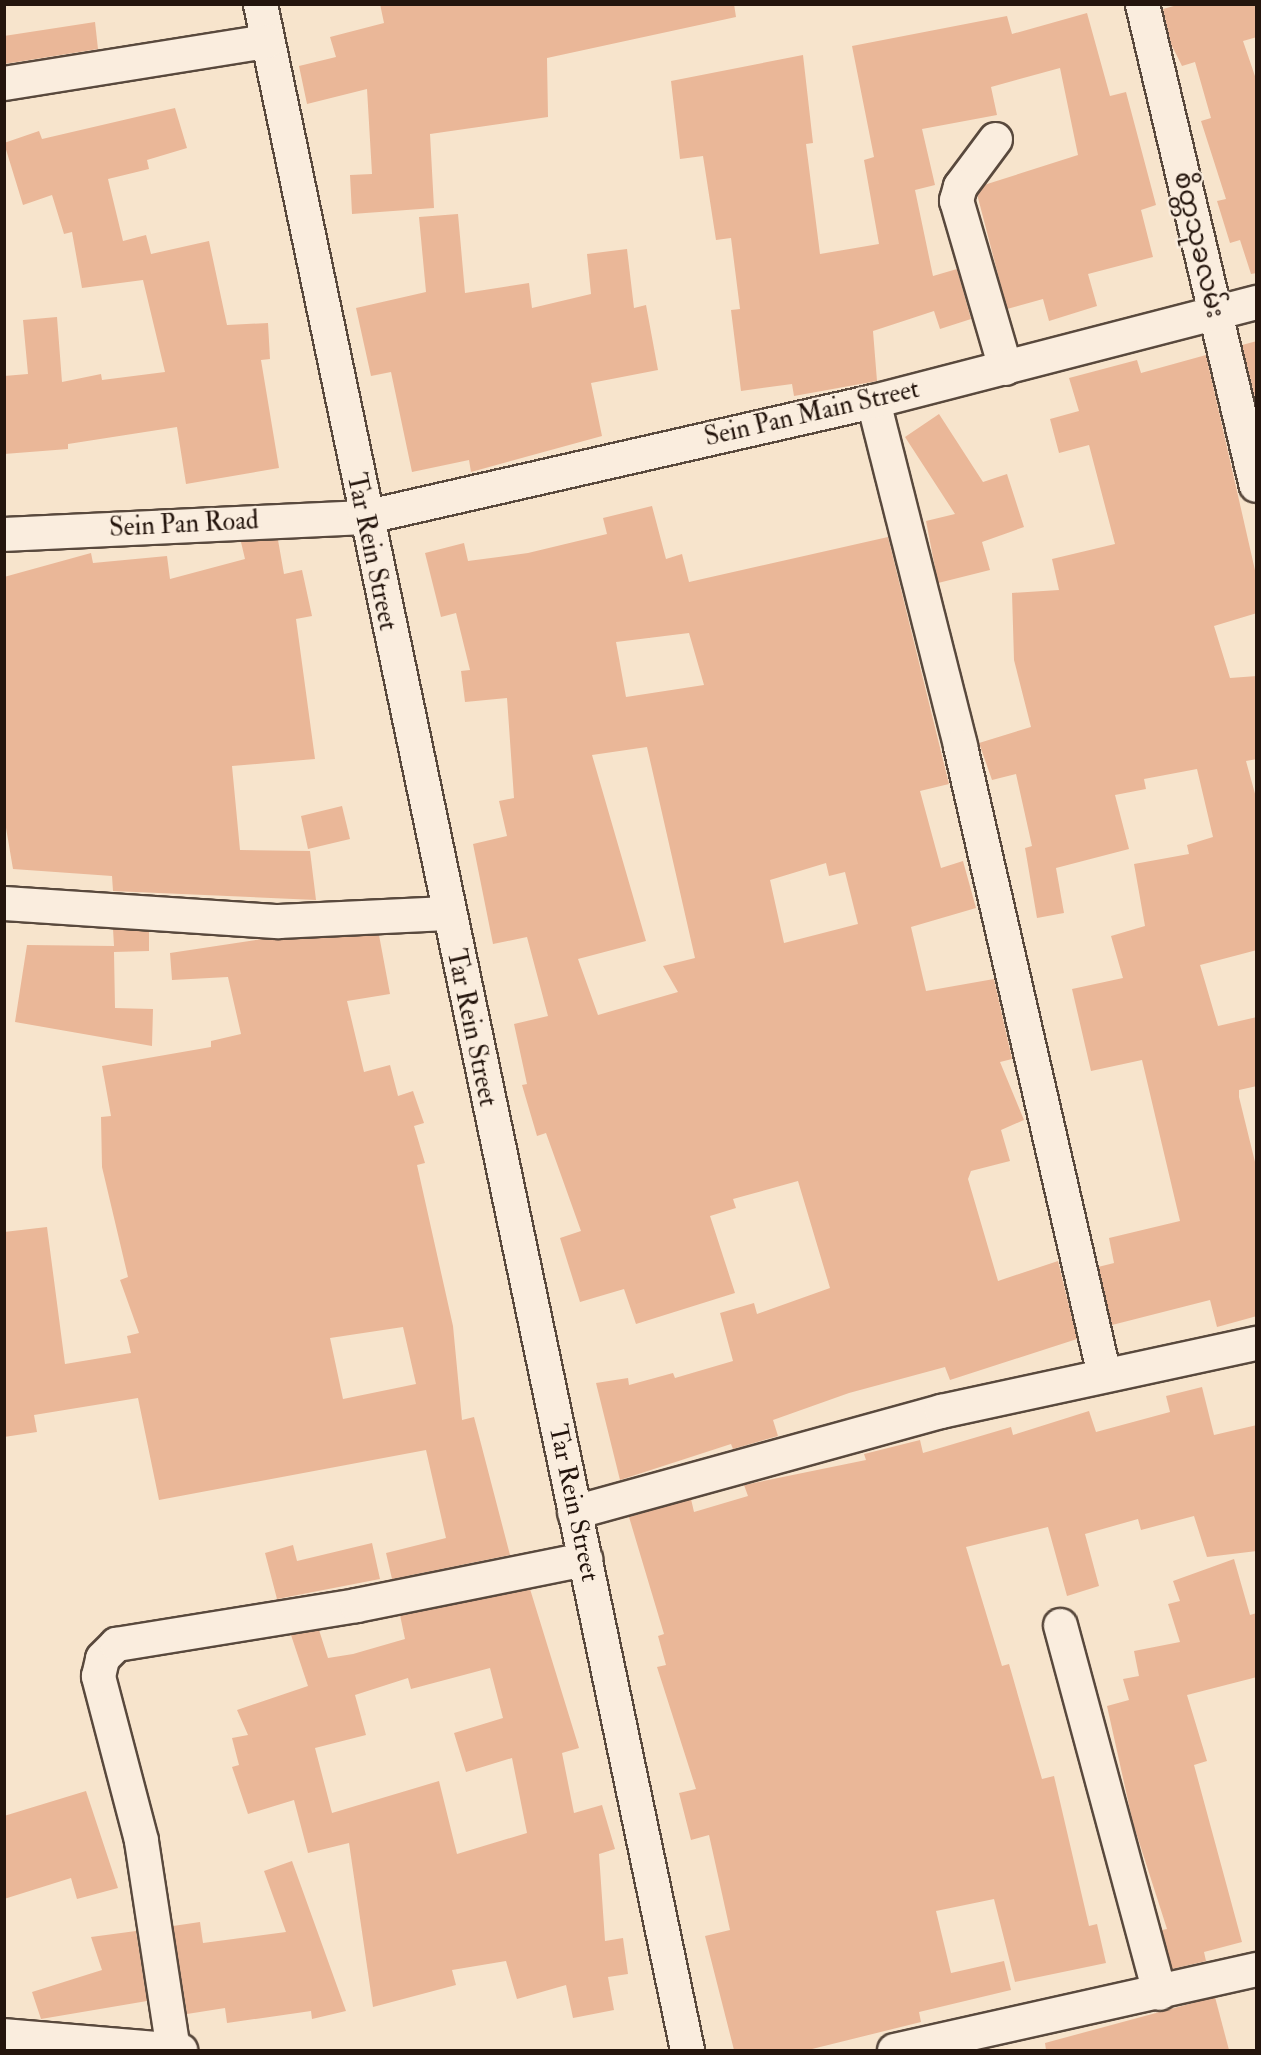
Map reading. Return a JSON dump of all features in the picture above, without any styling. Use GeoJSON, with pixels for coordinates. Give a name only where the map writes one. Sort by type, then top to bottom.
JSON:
{"type":"FeatureCollection","features":[{"type":"Feature","properties":{"kind":"street","name":"Tar Rein Street"},"geometry":{"type":"LineString","coordinates":[[260,4],[364,517],[687,2050]]}},
{"type":"Feature","properties":{"kind":"street","name":"စိတ္တသုခလမ်း"},"geometry":{"type":"LineString","coordinates":[[1142,4],[1213,312],[1257,484]]}},
{"type":"Feature","properties":{"kind":"street"},"geometry":{"type":"LineString","coordinates":[[4,83],[267,41]]}},
{"type":"Feature","properties":{"kind":"street"},"geometry":{"type":"LineString","coordinates":[[995,139],[960,186],[956,200],[1005,368]]}},
{"type":"Feature","properties":{"kind":"street","name":"Sein Pan Main Street"},"geometry":{"type":"LineString","coordinates":[[364,517],[873,401],[1257,302]]}},
{"type":"Feature","properties":{"kind":"street"},"geometry":{"type":"LineString","coordinates":[[873,401],[960,746],[1104,1375]]}},
{"type":"Feature","properties":{"kind":"street","name":"Sein Pan Road"},"geometry":{"type":"LineString","coordinates":[[4,534],[364,517]]}},
{"type":"Feature","properties":{"kind":"street"},"geometry":{"type":"LineString","coordinates":[[4,903],[278,921],[447,914]]}},
{"type":"Feature","properties":{"kind":"street"},"geometry":{"type":"LineString","coordinates":[[574,1512],[941,1412],[1257,1343]]}},
{"type":"Feature","properties":{"kind":"street"},"geometry":{"type":"LineString","coordinates":[[4,2035],[176,2050],[141,1840],[98,1676],[102,1658],[116,1644],[356,1605],[585,1559]]}},
{"type":"Feature","properties":{"kind":"street"},"geometry":{"type":"LineString","coordinates":[[1060,1625],[1159,1993]]}},
{"type":"Feature","properties":{"kind":"street"},"geometry":{"type":"LineString","coordinates":[[894,2050],[1159,1993],[1257,1969]]}},
{"type":"Feature","properties":{"kind":"building"},"geometry":{"type":"Polygon","coordinates":[[[380,4],[734,4],[736,17],[547,58],[548,117],[430,134],[434,208],[352,214],[350,175],[372,174],[367,89],[307,104],[299,66],[336,57],[330,37],[384,23],[380,4]]]}},
{"type":"Feature","properties":{"kind":"building"},"geometry":{"type":"Polygon","coordinates":[[[1181,4],[1257,4],[1257,37],[1243,41],[1257,82],[1257,273],[1251,274],[1240,240],[1230,243],[1217,201],[1226,199],[1201,121],[1211,118],[1195,62],[1182,66],[1171,44],[1163,9],[1181,4]]]}},
{"type":"Feature","properties":{"kind":"building"},"geometry":{"type":"Polygon","coordinates":[[[1087,13],[1110,96],[1126,92],[1156,205],[1141,210],[1153,257],[1088,274],[1097,306],[1049,321],[1043,299],[1007,309],[977,194],[984,185],[1078,155],[1060,68],[991,87],[997,115],[922,129],[935,185],[915,190],[933,276],[957,269],[971,319],[940,329],[934,311],[873,331],[877,381],[794,396],[792,384],[741,391],[731,310],[740,309],[731,238],[716,240],[703,156],[680,159],[671,81],[803,55],[813,143],[806,144],[820,254],[879,244],[864,160],[874,157],[852,46],[1007,16],[1012,34],[1087,13]]]}},
{"type":"Feature","properties":{"kind":"building"},"geometry":{"type":"Polygon","coordinates":[[[95,22],[98,49],[4,64],[4,36],[95,22]]]}},
{"type":"Feature","properties":{"kind":"building"},"geometry":{"type":"Polygon","coordinates":[[[175,108],[187,148],[147,160],[149,169],[108,179],[123,241],[146,235],[151,254],[209,241],[227,325],[268,323],[270,359],[261,360],[279,468],[186,484],[177,427],[68,444],[68,449],[4,454],[4,376],[28,374],[23,320],[57,317],[62,382],[101,374],[102,380],[165,372],[143,280],[82,288],[72,232],[64,234],[52,195],[23,205],[4,143],[39,131],[42,139],[175,108]]]}},
{"type":"Feature","properties":{"kind":"building"},"geometry":{"type":"Polygon","coordinates":[[[458,214],[465,293],[529,283],[532,308],[591,294],[587,254],[627,249],[634,308],[646,305],[658,370],[591,383],[602,436],[471,472],[469,460],[412,472],[391,372],[371,376],[356,308],[426,292],[419,217],[458,214]]]}},
{"type":"Feature","properties":{"kind":"building"},"geometry":{"type":"Polygon","coordinates":[[[1257,341],[1257,406],[1242,345],[1257,341]]]}},
{"type":"Feature","properties":{"kind":"building"},"geometry":{"type":"Polygon","coordinates":[[[1206,355],[1257,579],[1257,613],[1214,626],[1230,678],[1257,676],[1257,759],[1246,761],[1257,801],[1257,950],[1200,965],[1218,1026],[1257,1017],[1257,1086],[1239,1090],[1239,1097],[1257,1170],[1257,1316],[1217,1327],[1210,1300],[1112,1325],[1098,1267],[1114,1263],[1109,1238],[1180,1221],[1142,1060],[1091,1071],[1072,989],[1123,978],[1111,936],[1145,926],[1134,864],[1189,854],[1187,845],[1213,837],[1197,769],[1144,779],[1146,789],[1115,795],[1129,849],[1056,868],[1064,913],[1037,918],[1025,848],[1032,846],[1016,774],[992,780],[979,743],[1031,727],[1014,660],[1012,593],[1059,590],[1052,559],[1115,544],[1089,445],[1059,453],[1050,419],[1079,411],[1069,378],[1137,360],[1141,373],[1206,355]]]}},
{"type":"Feature","properties":{"kind":"building"},"geometry":{"type":"Polygon","coordinates":[[[939,414],[983,482],[1007,474],[1024,527],[982,542],[990,570],[938,583],[926,521],[955,514],[905,437],[939,414]]]}},
{"type":"Feature","properties":{"kind":"building"},"geometry":{"type":"Polygon","coordinates":[[[652,506],[666,559],[682,554],[689,582],[888,537],[949,784],[920,791],[941,868],[963,861],[976,908],[911,927],[926,991],[994,979],[1012,1059],[1000,1062],[1024,1120],[1001,1130],[1010,1161],[971,1171],[968,1179],[998,1281],[1058,1261],[1077,1339],[950,1380],[945,1367],[849,1393],[773,1420],[778,1436],[733,1449],[731,1444],[620,1480],[596,1383],[628,1378],[629,1385],[673,1373],[675,1378],[733,1361],[720,1313],[754,1303],[757,1314],[830,1288],[798,1181],[733,1199],[736,1208],[710,1216],[735,1293],[636,1324],[624,1289],[580,1302],[560,1238],[581,1231],[546,1133],[537,1136],[522,1085],[527,1084],[514,1024],[548,1016],[527,937],[493,944],[473,844],[507,836],[499,801],[514,798],[507,698],[465,702],[461,671],[470,670],[456,613],[441,617],[425,553],[464,543],[468,561],[528,553],[607,534],[603,518],[652,506]],[[689,633],[616,642],[626,697],[704,685],[689,633]],[[647,747],[592,755],[646,941],[578,959],[598,1015],[678,992],[663,966],[695,958],[647,747]],[[826,863],[770,880],[784,943],[858,924],[845,872],[829,876],[826,863]]]}},
{"type":"Feature","properties":{"kind":"building"},"geometry":{"type":"Polygon","coordinates":[[[278,540],[284,574],[302,570],[312,616],[296,619],[315,759],[232,766],[240,850],[310,851],[316,900],[113,891],[112,876],[13,869],[4,816],[4,577],[91,553],[93,563],[167,556],[170,579],[245,559],[241,542],[278,540]]]}},
{"type":"Feature","properties":{"kind":"building"},"geometry":{"type":"Polygon","coordinates":[[[342,806],[350,839],[308,849],[301,816],[342,806]]]}},
{"type":"Feature","properties":{"kind":"building"},"geometry":{"type":"Polygon","coordinates":[[[113,929],[149,931],[149,951],[114,952],[115,1008],[153,1009],[152,1046],[15,1022],[27,945],[114,946],[113,929]]]}},
{"type":"Feature","properties":{"kind":"building"},"geometry":{"type":"Polygon","coordinates":[[[379,935],[390,994],[347,1001],[364,1072],[390,1065],[398,1096],[413,1091],[424,1123],[414,1126],[425,1163],[417,1165],[453,1326],[462,1420],[474,1417],[510,1555],[392,1579],[386,1553],[446,1538],[426,1450],[159,1500],[138,1398],[34,1415],[37,1432],[4,1437],[4,1232],[47,1227],[65,1364],[131,1353],[127,1336],[139,1333],[120,1280],[128,1277],[102,1167],[101,1117],[111,1116],[102,1066],[211,1047],[211,1041],[241,1034],[228,977],[172,980],[170,953],[262,939],[379,935]],[[403,1327],[330,1338],[343,1399],[416,1384],[403,1327]]]}},
{"type":"Feature","properties":{"kind":"building"},"geometry":{"type":"Polygon","coordinates":[[[1202,1387],[1214,1435],[1257,1425],[1257,1551],[1207,1557],[1194,1516],[1141,1530],[1138,1519],[1085,1534],[1099,1586],[1067,1596],[1048,1527],[966,1547],[1002,1666],[1009,1664],[1042,1779],[1054,1776],[1089,1926],[1097,1924],[1106,1963],[1015,1982],[994,1899],[936,1911],[951,1973],[1004,1961],[1011,1990],[919,2012],[921,2022],[808,2050],[734,2050],[705,1936],[730,1930],[709,1835],[691,1840],[679,1793],[696,1789],[657,1667],[666,1665],[658,1636],[664,1634],[629,1517],[691,1499],[694,1512],[748,1496],[744,1485],[866,1460],[864,1454],[920,1440],[923,1453],[1011,1427],[1013,1435],[1089,1411],[1096,1432],[1170,1412],[1166,1396],[1202,1387]]]}},
{"type":"Feature","properties":{"kind":"building"},"geometry":{"type":"Polygon","coordinates":[[[372,1543],[380,1579],[277,1599],[265,1553],[293,1545],[297,1561],[372,1543]]]}},
{"type":"Feature","properties":{"kind":"building"},"geometry":{"type":"Polygon","coordinates":[[[1234,1559],[1250,1615],[1257,1613],[1257,1677],[1187,1695],[1207,1761],[1194,1765],[1242,1942],[1204,1952],[1206,1961],[1172,1969],[1162,1930],[1167,1929],[1133,1823],[1107,1706],[1129,1700],[1123,1679],[1139,1676],[1134,1651],[1180,1642],[1168,1604],[1180,1601],[1173,1581],[1234,1559]]]}},
{"type":"Feature","properties":{"kind":"building"},"geometry":{"type":"Polygon","coordinates":[[[530,1589],[579,1748],[562,1753],[574,1813],[602,1805],[615,1849],[599,1854],[605,1941],[623,1938],[628,1974],[608,1977],[614,2010],[573,2018],[566,1985],[517,1999],[506,1961],[452,1970],[456,1985],[373,2007],[349,1843],[308,1853],[294,1800],[248,1814],[232,1767],[239,1765],[232,1738],[248,1735],[237,1710],[308,1686],[291,1635],[319,1630],[328,1658],[353,1654],[405,1639],[400,1615],[530,1589]],[[490,1668],[411,1689],[408,1678],[355,1695],[366,1735],[315,1748],[332,1813],[439,1781],[457,1854],[527,1833],[512,1758],[466,1772],[454,1733],[503,1718],[490,1668]]]}},
{"type":"Feature","properties":{"kind":"building"},"geometry":{"type":"Polygon","coordinates":[[[86,1791],[118,1888],[77,1899],[71,1878],[4,1899],[4,1816],[86,1791]]]}},
{"type":"Feature","properties":{"kind":"building"},"geometry":{"type":"Polygon","coordinates":[[[292,1861],[346,2011],[312,2019],[311,2011],[227,2023],[225,2008],[187,2014],[173,1926],[200,1922],[203,1943],[286,1932],[264,1871],[292,1861]]]}},
{"type":"Feature","properties":{"kind":"building"},"geometry":{"type":"Polygon","coordinates":[[[136,1931],[147,2001],[41,2019],[32,1992],[102,1970],[91,1937],[136,1931]]]}},
{"type":"Feature","properties":{"kind":"building"},"geometry":{"type":"Polygon","coordinates":[[[1215,1997],[1229,2050],[1046,2050],[1045,2043],[1215,1997]]]}}]}
